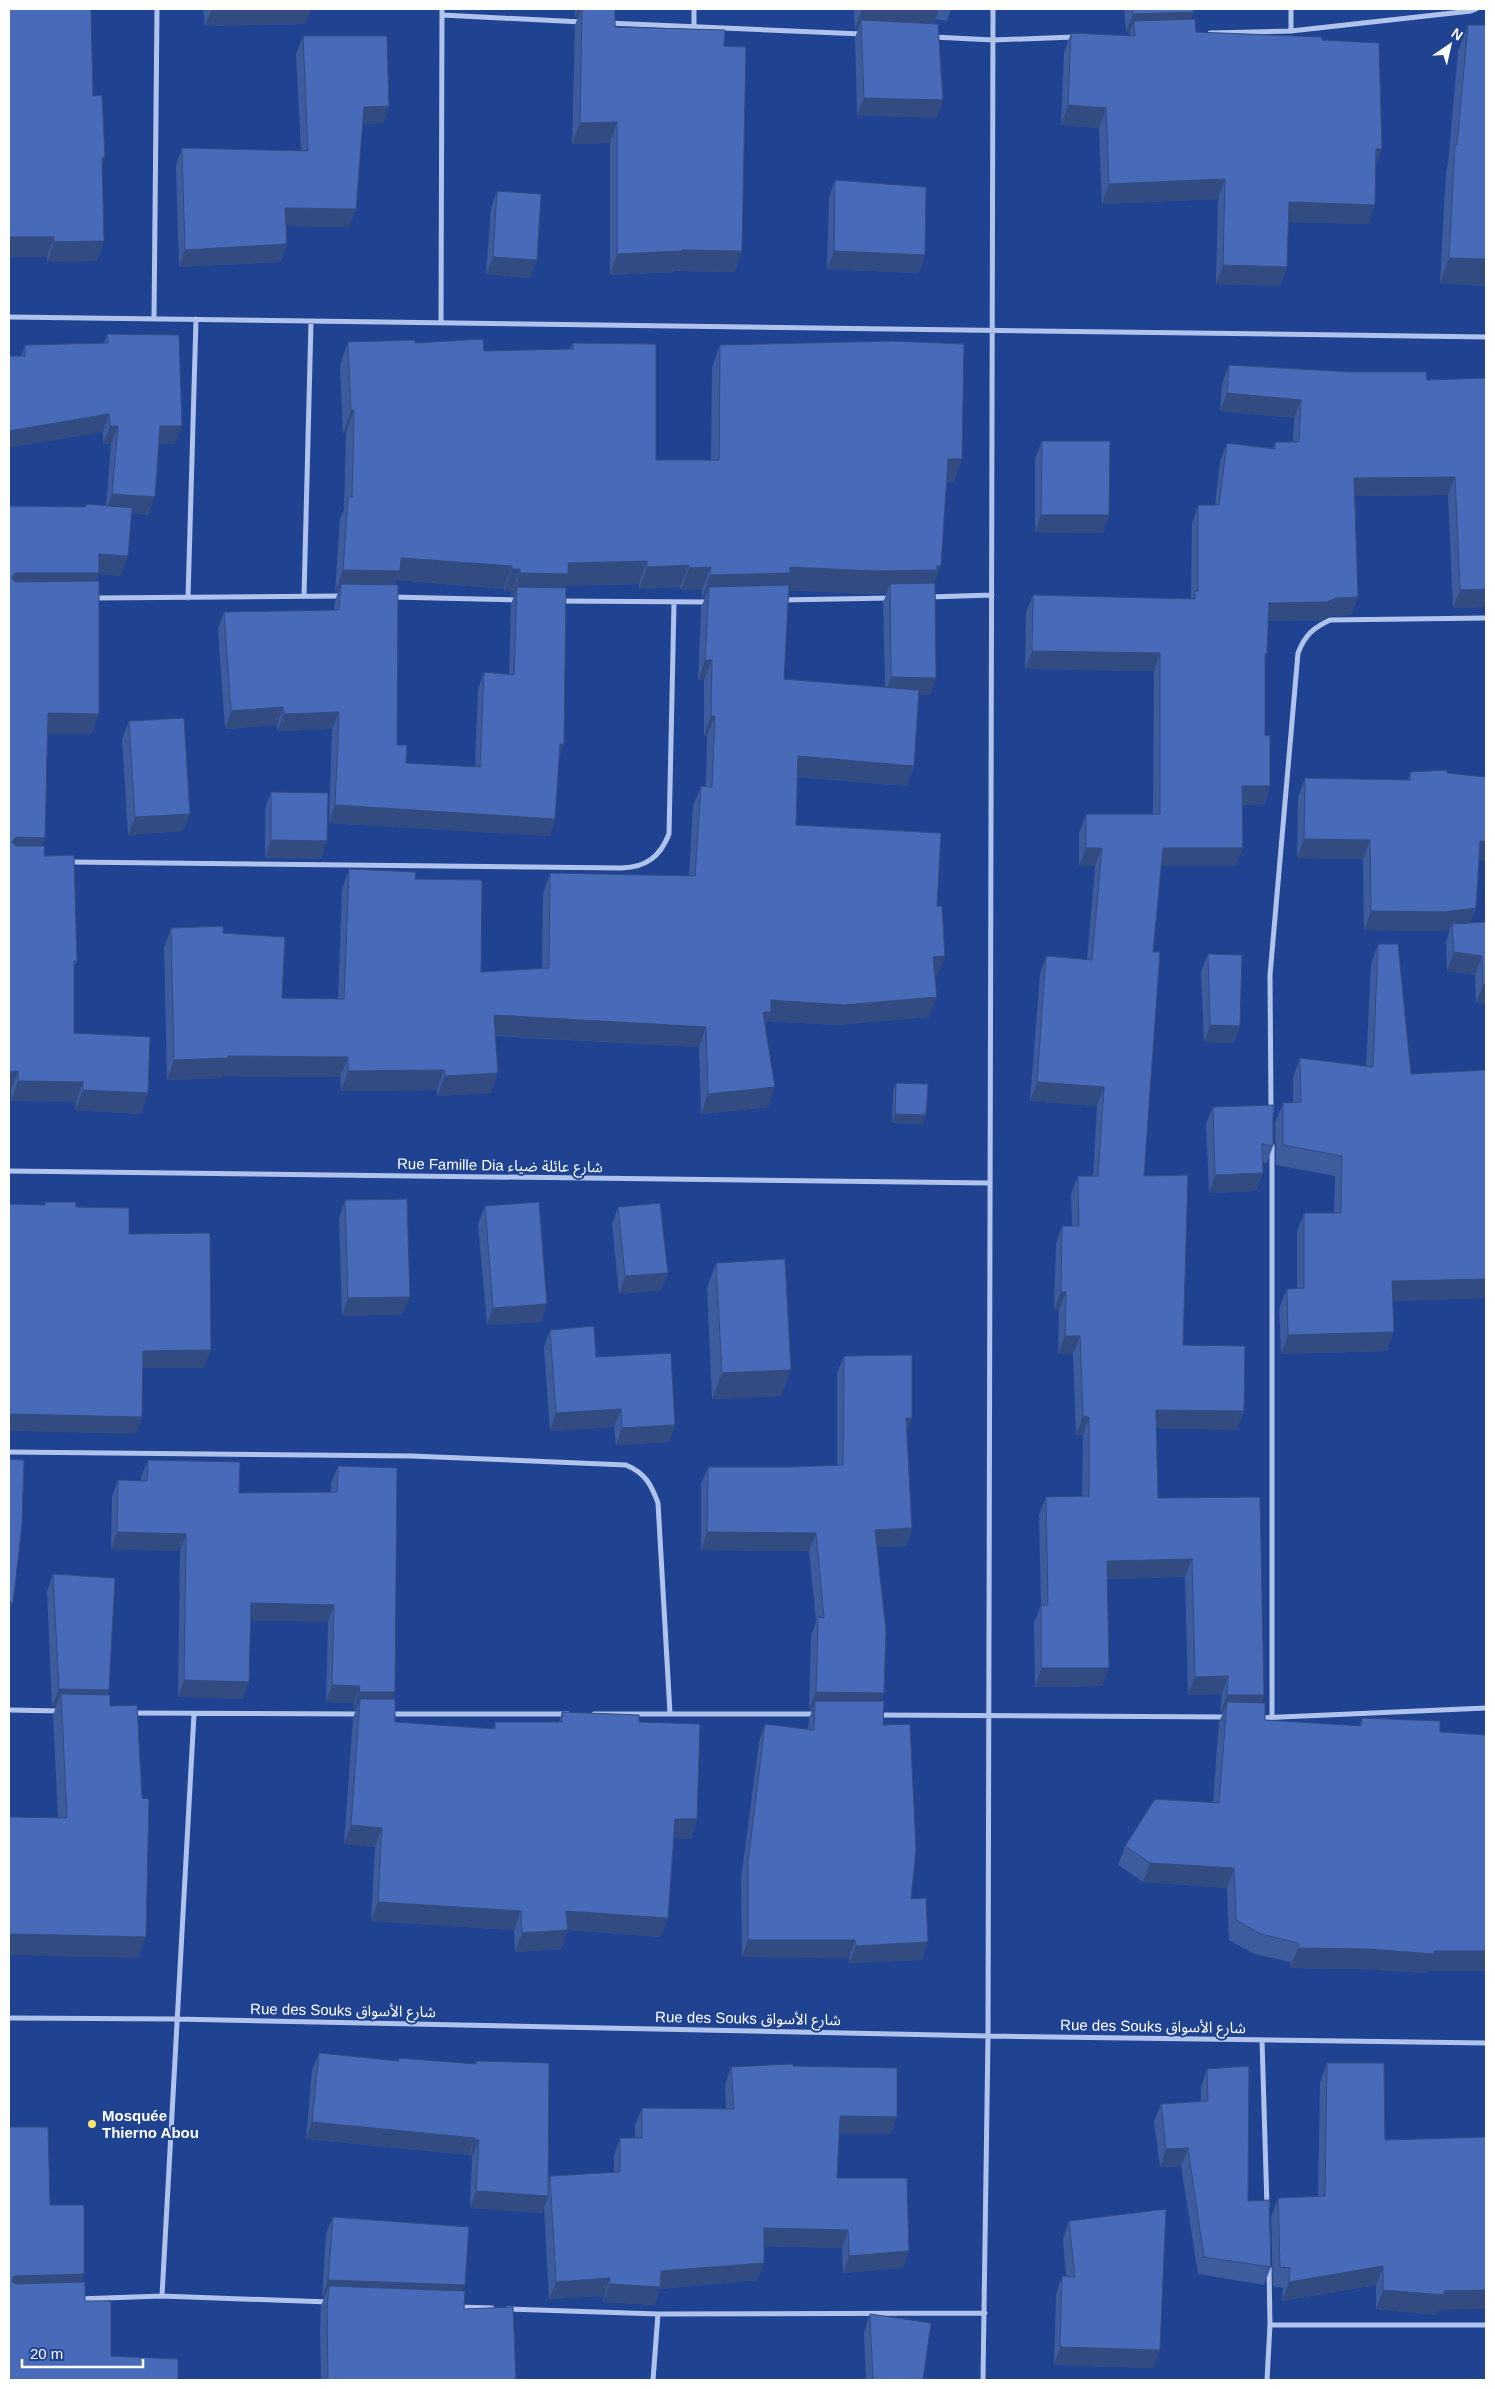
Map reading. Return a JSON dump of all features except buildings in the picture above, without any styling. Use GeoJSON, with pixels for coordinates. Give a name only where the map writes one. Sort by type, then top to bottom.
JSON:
{"type":"FeatureCollection","features":[{"type":"Feature","properties":{"kind":"street"},"geometry":{"type":"LineString","coordinates":[[154,319],[157,9]]}},
{"type":"Feature","properties":{"kind":"street"},"geometry":{"type":"LineString","coordinates":[[441,323],[442,9]]}},
{"type":"Feature","properties":{"kind":"street"},"geometry":{"type":"LineString","coordinates":[[694,9],[694,27]]}},
{"type":"Feature","properties":{"kind":"street"},"geometry":{"type":"LineString","coordinates":[[983,2380],[988,2036],[993,9]]}},
{"type":"Feature","properties":{"kind":"street"},"geometry":{"type":"LineString","coordinates":[[1291,9],[1291,31]]}},
{"type":"Feature","properties":{"kind":"street"},"geometry":{"type":"LineString","coordinates":[[1202,34],[1291,31],[1476,9]]}},
{"type":"Feature","properties":{"kind":"street"},"geometry":{"type":"LineString","coordinates":[[442,15],[587,22]]}},
{"type":"Feature","properties":{"kind":"street"},"geometry":{"type":"LineString","coordinates":[[597,23],[873,35]]}},
{"type":"Feature","properties":{"kind":"street"},"geometry":{"type":"LineString","coordinates":[[923,37],[993,40],[1082,37]]}},
{"type":"Feature","properties":{"kind":"street"},"geometry":{"type":"LineString","coordinates":[[9,317],[1486,337]]}},
{"type":"Feature","properties":{"kind":"street"},"geometry":{"type":"LineString","coordinates":[[188,598],[196,319]]}},
{"type":"Feature","properties":{"kind":"street"},"geometry":{"type":"LineString","coordinates":[[304,596],[311,322]]}},
{"type":"Feature","properties":{"kind":"street"},"geometry":{"type":"LineString","coordinates":[[922,597],[992,595]]}},
{"type":"Feature","properties":{"kind":"street"},"geometry":{"type":"LineString","coordinates":[[88,598],[344,596]]}},
{"type":"Feature","properties":{"kind":"street"},"geometry":{"type":"LineString","coordinates":[[384,597],[524,600]]}},
{"type":"Feature","properties":{"kind":"street"},"geometry":{"type":"LineString","coordinates":[[773,600],[902,597]]}},
{"type":"Feature","properties":{"kind":"street"},"geometry":{"type":"LineString","coordinates":[[554,600],[714,602]]}},
{"type":"Feature","properties":{"kind":"street"},"geometry":{"type":"LineString","coordinates":[[58,862],[635,868],[657,856],[669,834],[674,603]]}},
{"type":"Feature","properties":{"kind":"street"},"geometry":{"type":"LineString","coordinates":[[1271,1114],[1270,975],[1298,653],[1303,641],[1312,629],[1330,620],[1486,618]]}},
{"type":"Feature","properties":{"kind":"street"},"geometry":{"type":"LineString","coordinates":[[1272,1134],[1272,1718]]}},
{"type":"Feature","properties":{"kind":"street","name":"Rue Famille Dia شارع عائلة ضياء"},"geometry":{"type":"LineString","coordinates":[[9,1171],[990,1183]]}},
{"type":"Feature","properties":{"kind":"street"},"geometry":{"type":"LineString","coordinates":[[9,1452],[412,1456],[626,1464],[639,1470],[650,1483],[658,1503],[670,1714]]}},
{"type":"Feature","properties":{"kind":"street"},"geometry":{"type":"LineString","coordinates":[[1252,1718],[1486,1708]]}},
{"type":"Feature","properties":{"kind":"street"},"geometry":{"type":"LineString","coordinates":[[9,1710],[67,1711]]}},
{"type":"Feature","properties":{"kind":"street"},"geometry":{"type":"LineString","coordinates":[[126,1713],[373,1714]]}},
{"type":"Feature","properties":{"kind":"street"},"geometry":{"type":"LineString","coordinates":[[162,2296],[194,1714]]}},
{"type":"Feature","properties":{"kind":"street"},"geometry":{"type":"LineString","coordinates":[[383,1714],[571,1714]]}},
{"type":"Feature","properties":{"kind":"street"},"geometry":{"type":"LineString","coordinates":[[591,1714],[820,1714]]}},
{"type":"Feature","properties":{"kind":"street"},"geometry":{"type":"LineString","coordinates":[[869,1714],[1233,1717]]}},
{"type":"Feature","properties":{"kind":"street","name":"Rue des Souks شارع الأسواق"},"geometry":{"type":"LineString","coordinates":[[9,2018],[176,2018],[988,2036],[1486,2043]]}},
{"type":"Feature","properties":{"kind":"street"},"geometry":{"type":"LineString","coordinates":[[1262,2040],[1267,2217]]}},
{"type":"Feature","properties":{"kind":"street"},"geometry":{"type":"LineString","coordinates":[[1267,2380],[1270,2325],[1269,2266]]}},
{"type":"Feature","properties":{"kind":"street"},"geometry":{"type":"LineString","coordinates":[[76,2299],[162,2296],[341,2303]]}},
{"type":"Feature","properties":{"kind":"street"},"geometry":{"type":"LineString","coordinates":[[450,2307],[658,2314],[985,2313]]}},
{"type":"Feature","properties":{"kind":"street"},"geometry":{"type":"LineString","coordinates":[[653,2380],[658,2314]]}},
{"type":"Feature","properties":{"kind":"street"},"geometry":{"type":"LineString","coordinates":[[1270,2325],[1486,2325]]}},
{"type":"Feature","properties":{"kind":"place","name":"Mosquée Thierno Abou"},"geometry":{"type":"Point","coordinates":[92,2124]}}]}
